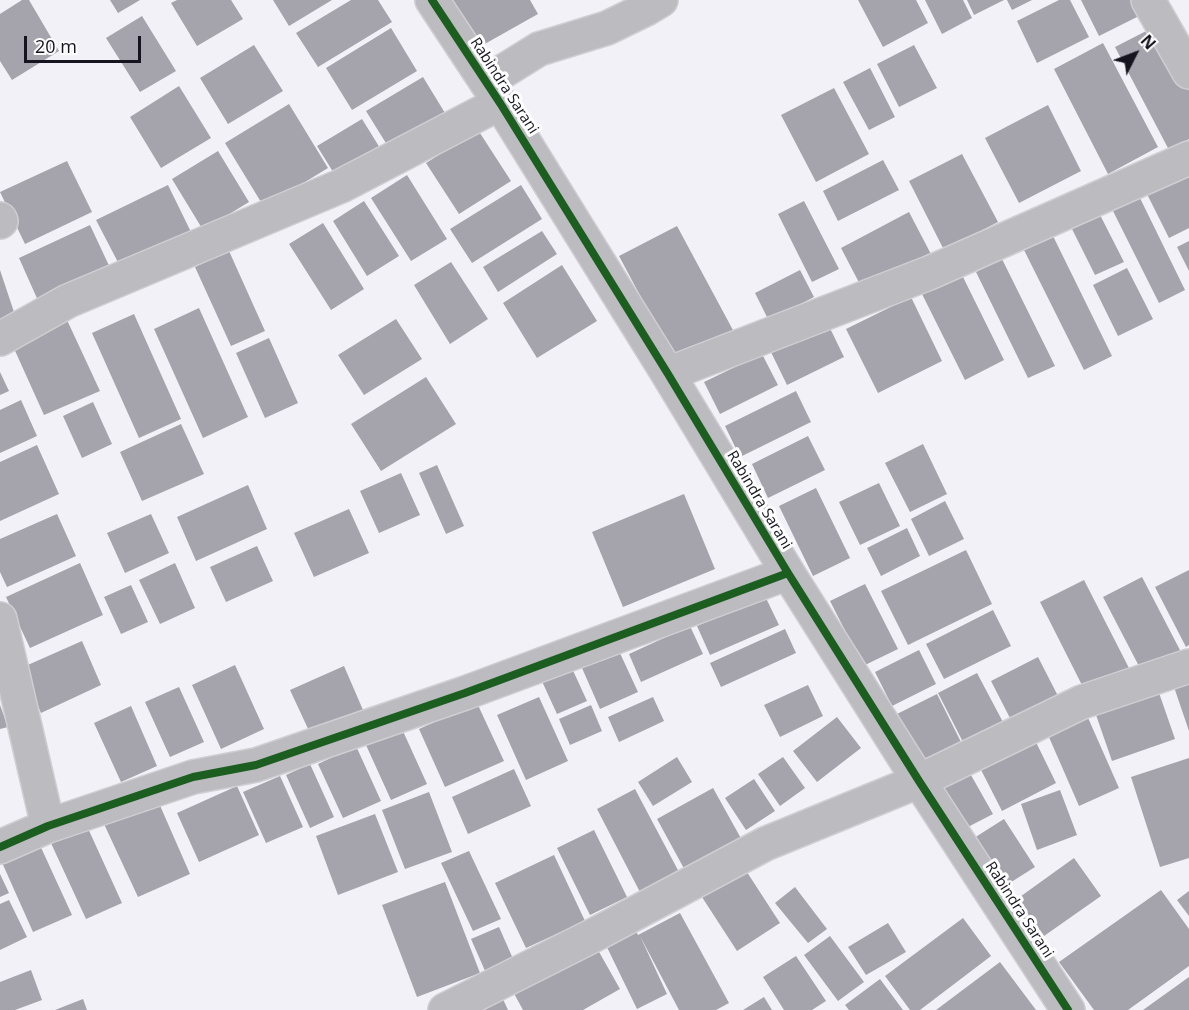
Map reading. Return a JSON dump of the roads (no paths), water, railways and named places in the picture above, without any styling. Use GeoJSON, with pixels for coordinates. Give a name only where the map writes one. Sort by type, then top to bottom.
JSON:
{"type":"FeatureCollection","features":[{"type":"Feature","properties":{"kind":"street","name":"Rabindra Sarani"},"geometry":{"type":"LineString","coordinates":[[432,0],[493,92],[788,573],[919,781],[1068,1010]]}},
{"type":"Feature","properties":{"kind":"street"},"geometry":{"type":"LineString","coordinates":[[0,339],[68,301],[341,186],[493,92],[539,49],[607,28],[661,0]]}},
{"type":"Feature","properties":{"kind":"street"},"geometry":{"type":"LineString","coordinates":[[1148,0],[1189,72]]}},
{"type":"Feature","properties":{"kind":"street"},"geometry":{"type":"LineString","coordinates":[[668,374],[929,273],[1189,158]]}},
{"type":"Feature","properties":{"kind":"street"},"geometry":{"type":"LineString","coordinates":[[0,847],[48,826],[193,777],[256,765],[465,693],[788,573]]}},
{"type":"Feature","properties":{"kind":"street"},"geometry":{"type":"LineString","coordinates":[[0,619],[48,826]]}},
{"type":"Feature","properties":{"kind":"street"},"geometry":{"type":"LineString","coordinates":[[445,1010],[598,933],[765,844],[919,781],[1082,702],[1189,666]]}}]}
